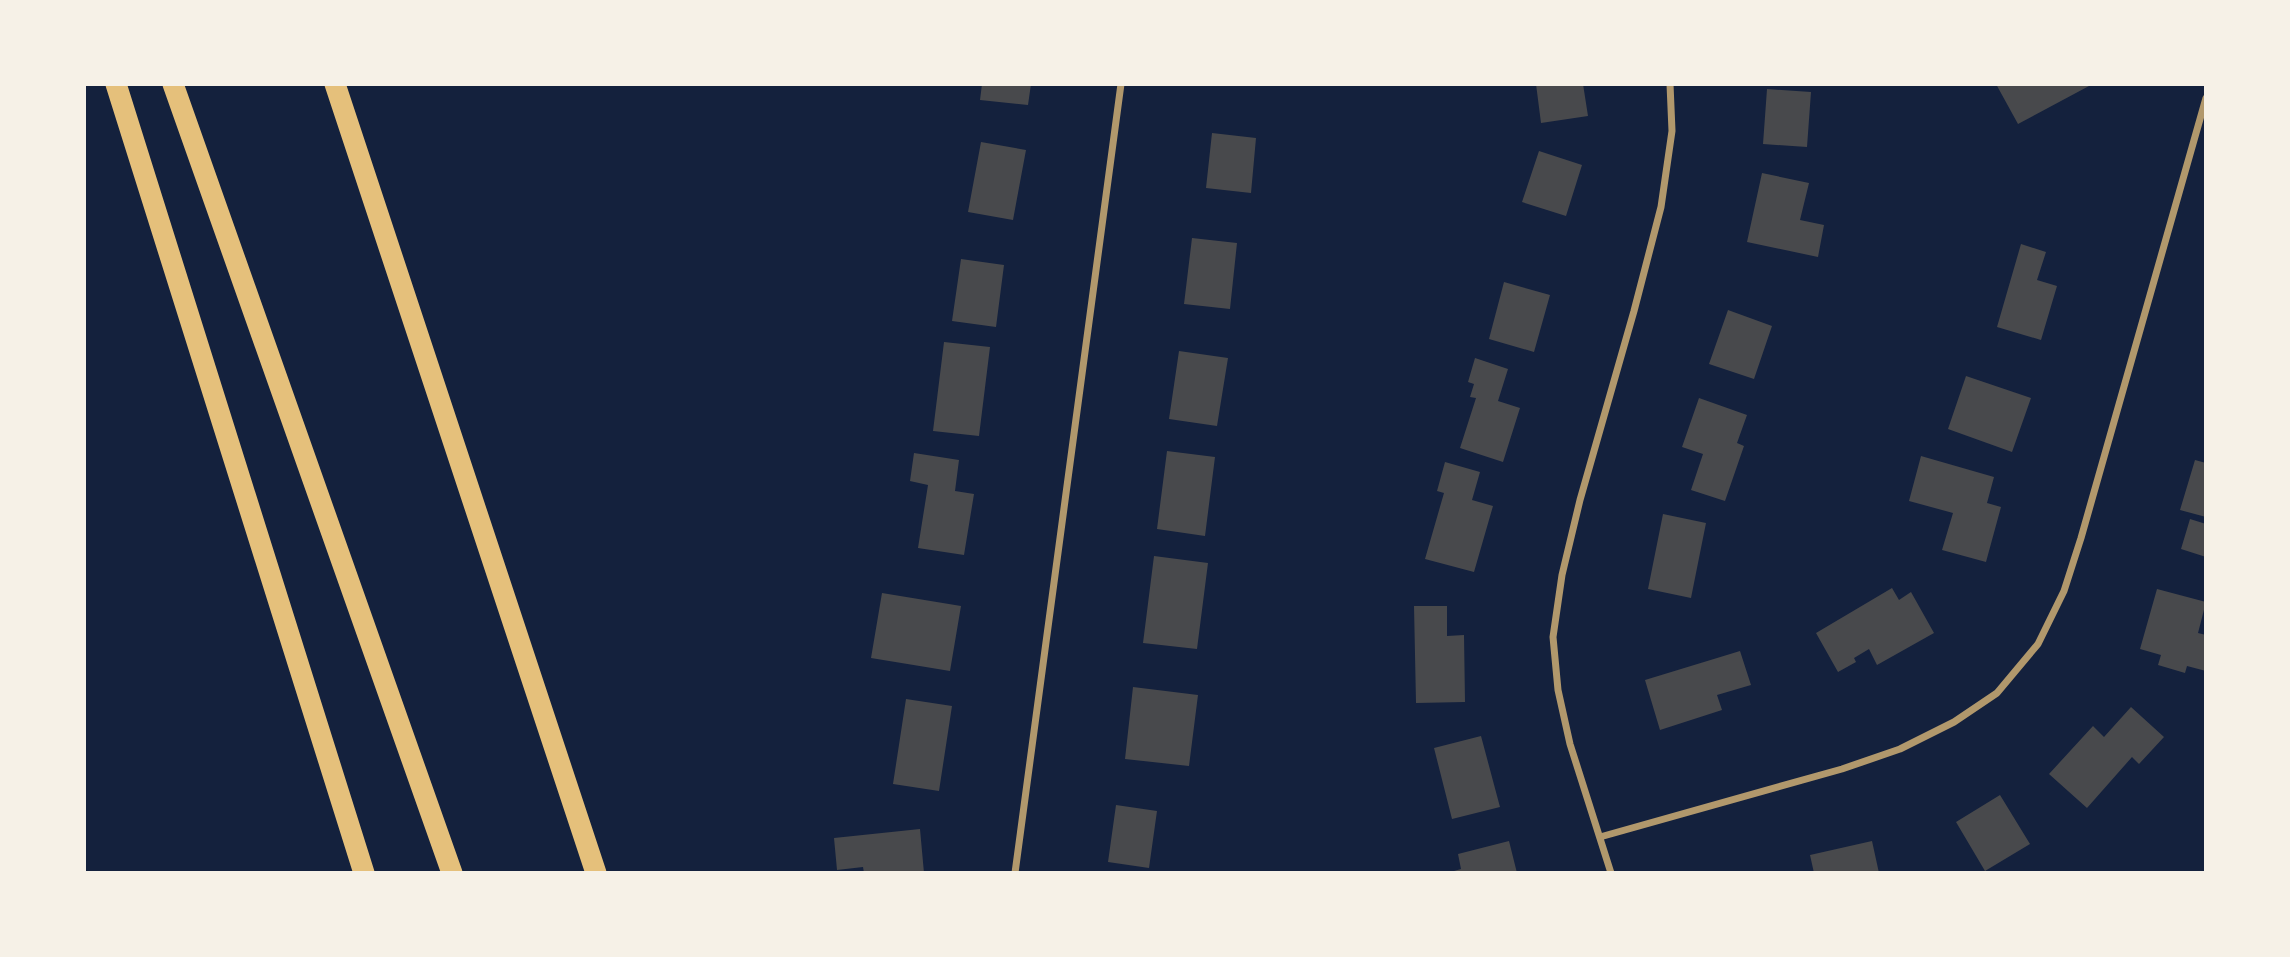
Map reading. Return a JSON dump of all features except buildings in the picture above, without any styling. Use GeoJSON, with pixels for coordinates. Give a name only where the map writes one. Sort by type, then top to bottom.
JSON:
{"type":"FeatureCollection","features":[{"type":"Feature","properties":{"kind":"highway"},"geometry":{"type":"LineString","coordinates":[[116,84],[364,873]]}},
{"type":"Feature","properties":{"kind":"highway"},"geometry":{"type":"LineString","coordinates":[[173,84],[452,873]]}},
{"type":"Feature","properties":{"kind":"highway"},"geometry":{"type":"LineString","coordinates":[[335,84],[596,870]]}},
{"type":"Feature","properties":{"kind":"street"},"geometry":{"type":"LineString","coordinates":[[1015,873],[1121,84]]}},
{"type":"Feature","properties":{"kind":"street"},"geometry":{"type":"LineString","coordinates":[[1611,873],[1570,744],[1558,690],[1553,637],[1562,575],[1580,500],[1661,207],[1672,131],[1670,84]]}},
{"type":"Feature","properties":{"kind":"street"},"geometry":{"type":"LineString","coordinates":[[1600,837],[1900,749],[1954,722],[1997,693],[2038,644],[2064,591],[2081,538],[2206,98]]}}]}
